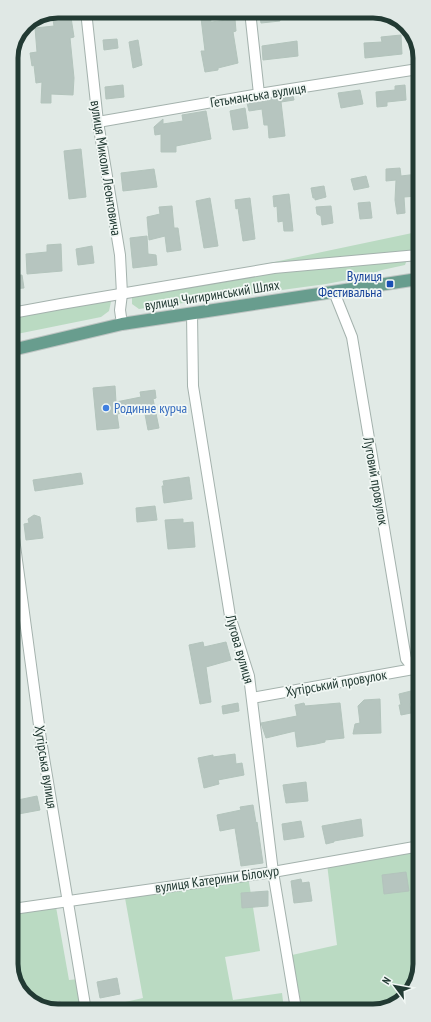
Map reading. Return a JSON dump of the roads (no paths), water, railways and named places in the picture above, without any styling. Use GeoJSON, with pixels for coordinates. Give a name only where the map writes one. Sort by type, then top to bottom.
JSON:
{"type":"FeatureCollection","features":[{"type":"Feature","properties":{"kind":"main road","name":"вулиця Чигиринський Шлях"},"geometry":{"type":"LineString","coordinates":[[18,349],[122,324],[413,280]]}},
{"type":"Feature","properties":{"kind":"street","name":"вулиця Миколи Леонтовича"},"geometry":{"type":"LineString","coordinates":[[87,18],[98,122],[120,255],[122,294],[120,310],[122,324]]}},
{"type":"Feature","properties":{"kind":"street"},"geometry":{"type":"LineString","coordinates":[[251,18],[259,94]]}},
{"type":"Feature","properties":{"kind":"street","name":"Гетьманська вулиця"},"geometry":{"type":"LineString","coordinates":[[98,122],[259,94],[413,70]]}},
{"type":"Feature","properties":{"kind":"street"},"geometry":{"type":"LineString","coordinates":[[18,313],[274,268],[413,255]]}},
{"type":"Feature","properties":{"kind":"street","name":"Луговий провулок"},"geometry":{"type":"LineString","coordinates":[[334,292],[352,337],[406,659],[413,666]]}},
{"type":"Feature","properties":{"kind":"street","name":"Лугова вулиця"},"geometry":{"type":"LineString","coordinates":[[192,313],[193,386],[230,616],[249,676],[273,872],[295,1004]]}},
{"type":"Feature","properties":{"kind":"street","name":"Хутірська вулиця"},"geometry":{"type":"LineString","coordinates":[[18,568],[41,740],[85,1004]]}},
{"type":"Feature","properties":{"kind":"street","name":"Хутірський провулок"},"geometry":{"type":"LineString","coordinates":[[252,698],[413,669]]}},
{"type":"Feature","properties":{"kind":"street","name":"вулиця Катерини Білокур"},"geometry":{"type":"LineString","coordinates":[[18,908],[273,872],[413,847]]}},
{"type":"Feature","properties":{"kind":"place","name":"Вулиця Фестивальна"},"geometry":{"type":"Point","coordinates":[390,284]}},
{"type":"Feature","properties":{"kind":"place","name":"Родинне курча"},"geometry":{"type":"Point","coordinates":[106,408]}}]}
